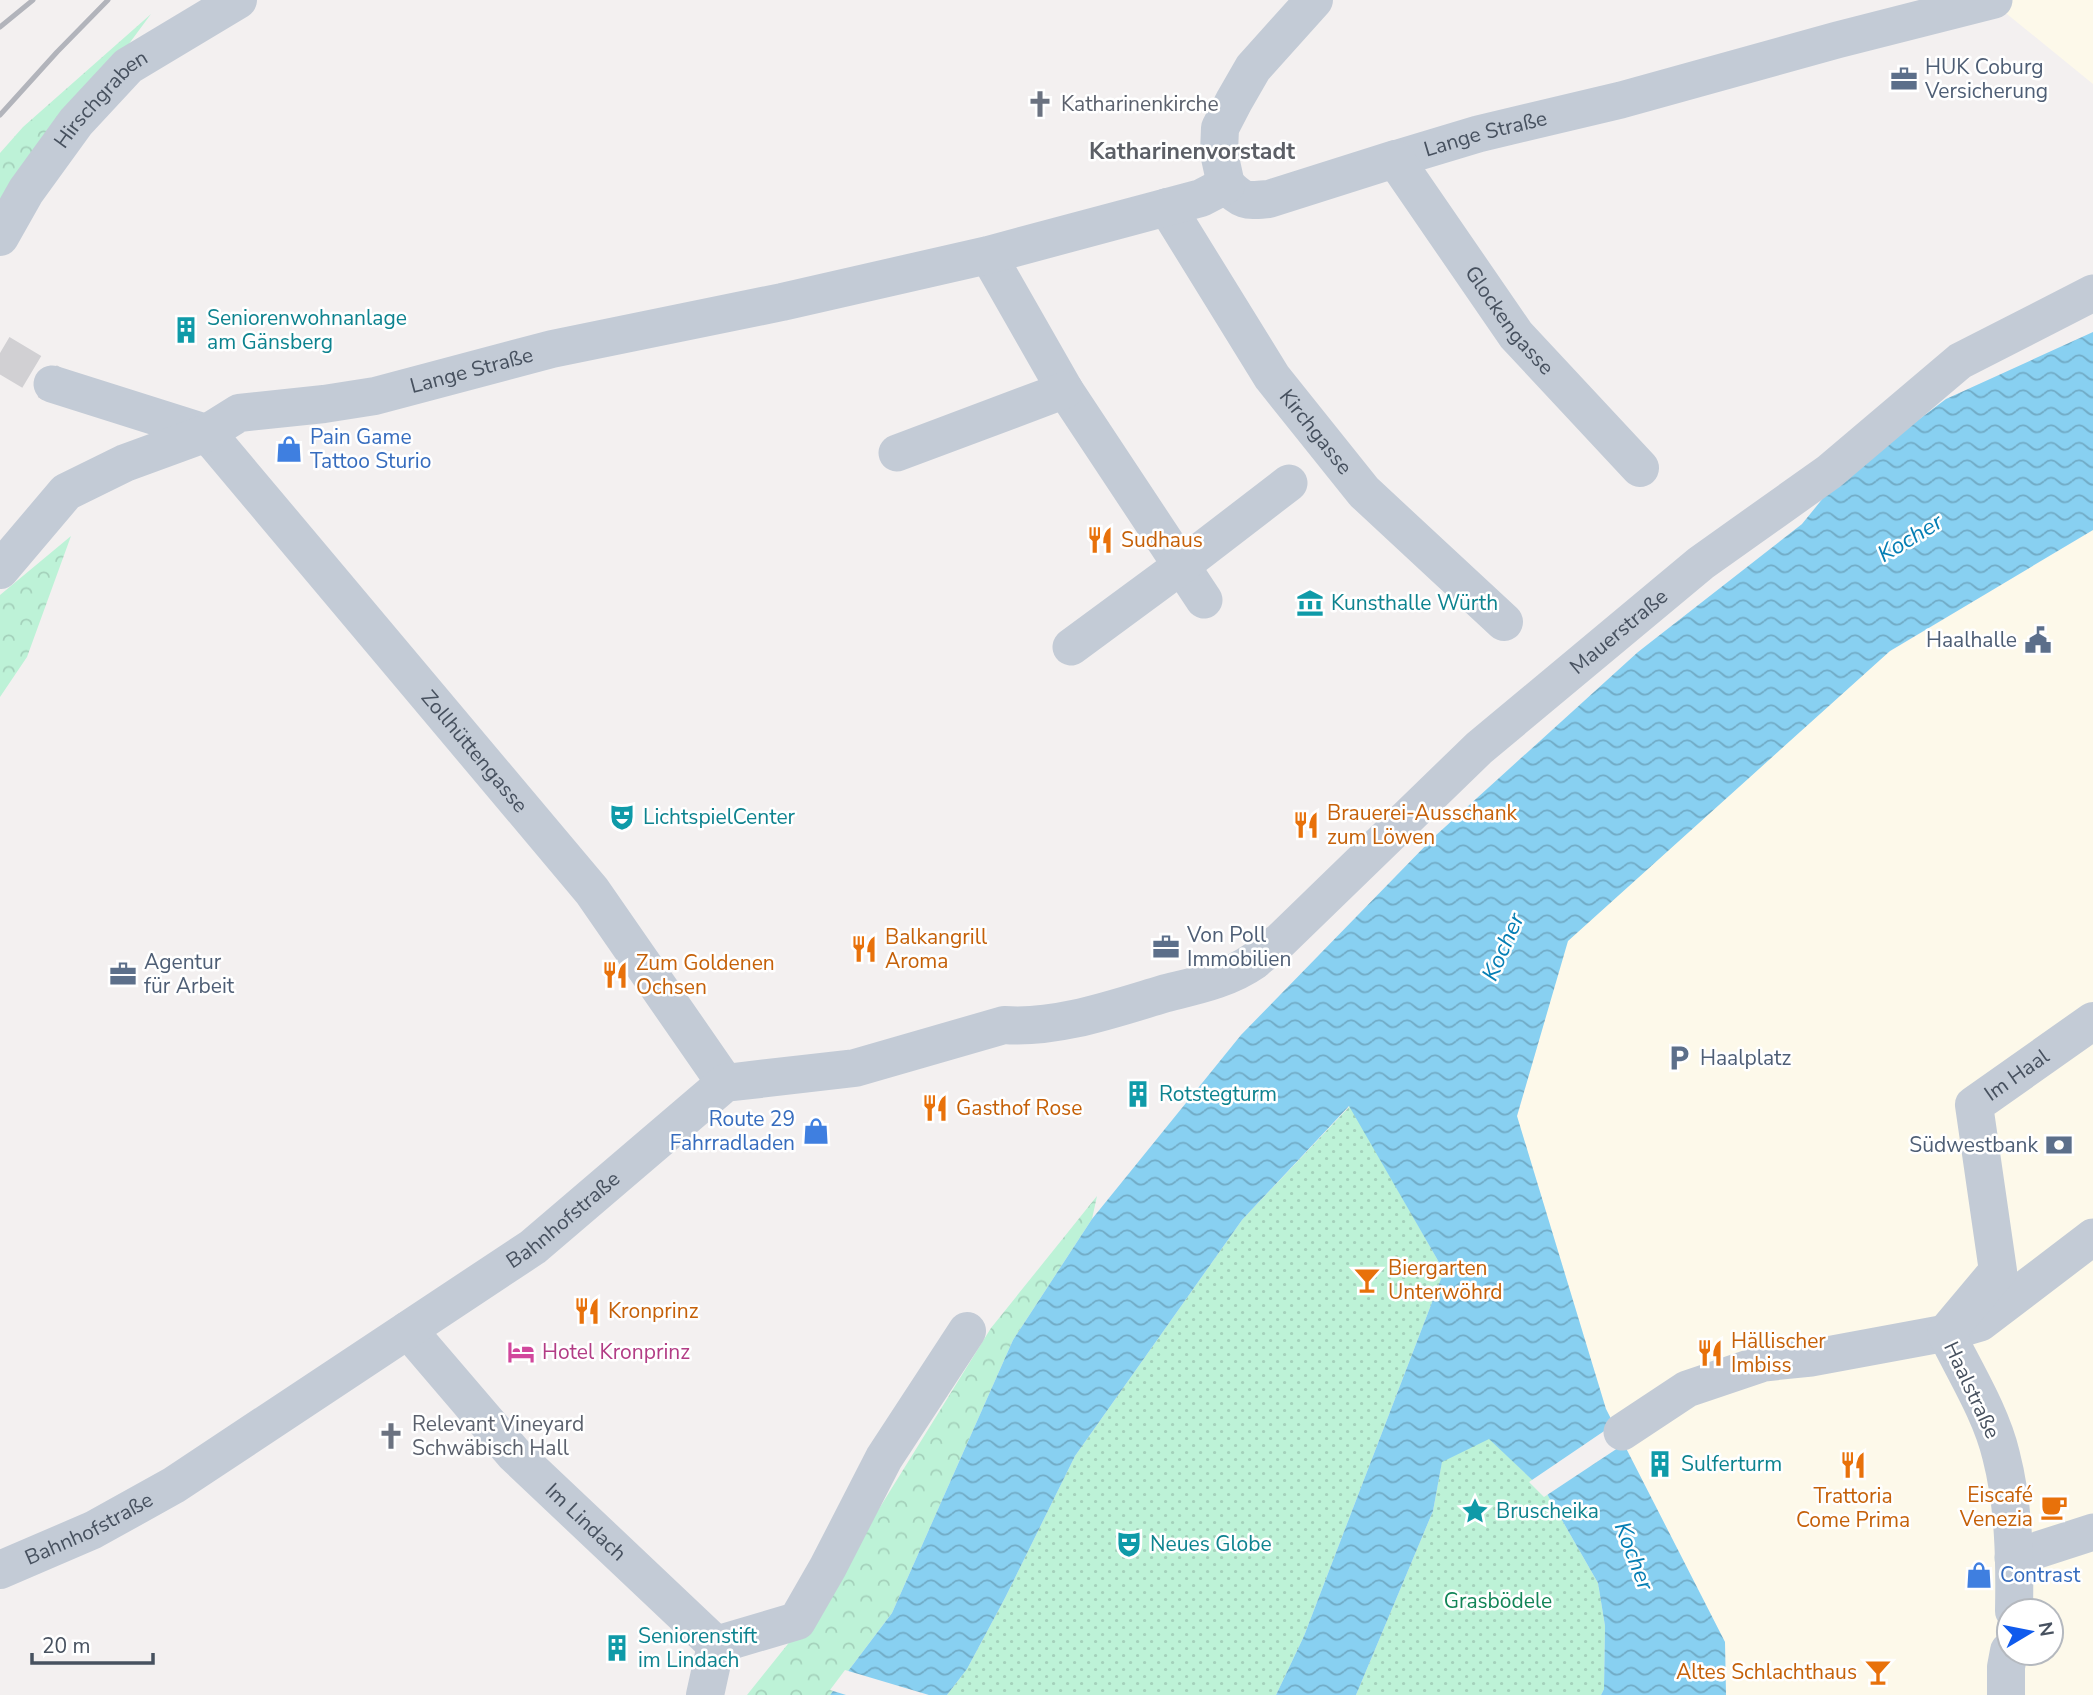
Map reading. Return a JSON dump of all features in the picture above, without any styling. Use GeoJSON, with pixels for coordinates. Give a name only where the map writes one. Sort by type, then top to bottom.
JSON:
{"type":"FeatureCollection","features":[{"type":"Feature","properties":{"kind":"street","name":"Hirschgraben"},"geometry":{"type":"LineString","coordinates":[[0,237],[26,191],[76,122],[128,66],[238,0]]}},
{"type":"Feature","properties":{"kind":"street"},"geometry":{"type":"LineString","coordinates":[[1226,185],[1219,153],[1220,128],[1254,68],[1314,0]]}},
{"type":"Feature","properties":{"kind":"street","name":"Lange Straße"},"geometry":{"type":"LineString","coordinates":[[0,570],[66,492],[125,463],[207,433],[239,413],[375,396],[552,349],[782,302],[988,255],[1200,198],[1226,185],[1240,198],[1249,201],[1269,199],[1478,134],[1621,100],[1994,0]]}},
{"type":"Feature","properties":{"kind":"street","name":"Glockengasse"},"geometry":{"type":"LineString","coordinates":[[1395,159],[1516,335],[1640,468]]}},
{"type":"Feature","properties":{"kind":"street","name":"Kirchgasse"},"geometry":{"type":"LineString","coordinates":[[1167,207],[1272,377],[1364,492],[1504,622]]}},
{"type":"Feature","properties":{"kind":"street"},"geometry":{"type":"LineString","coordinates":[[988,255],[1065,390],[1204,600]]}},
{"type":"Feature","properties":{"kind":"street","name":"Mauerstraße"},"geometry":{"type":"LineString","coordinates":[[725,1083],[855,1068],[1004,1025],[1019,1026],[1083,1017],[1230,975],[1280,941],[1479,748],[1700,563],[1829,472],[1960,361],[2093,293]]}},
{"type":"Feature","properties":{"kind":"street"},"geometry":{"type":"LineString","coordinates":[[51,384],[207,433]]}},
{"type":"Feature","properties":{"kind":"street"},"geometry":{"type":"LineString","coordinates":[[897,453],[1065,390]]}},
{"type":"Feature","properties":{"kind":"street","name":"Zollhüttengasse"},"geometry":{"type":"LineString","coordinates":[[207,433],[592,891],[725,1083]]}},
{"type":"Feature","properties":{"kind":"street"},"geometry":{"type":"LineString","coordinates":[[1071,647],[1289,483]]}},
{"type":"Feature","properties":{"kind":"street","name":"Im Haal"},"geometry":{"type":"LineString","coordinates":[[1998,1271],[1974,1105],[2093,1021]]}},
{"type":"Feature","properties":{"kind":"street","name":"Bahnhofstraße"},"geometry":{"type":"LineString","coordinates":[[0,1570],[93,1530],[174,1485],[533,1247],[725,1083]]}},
{"type":"Feature","properties":{"kind":"street"},"geometry":{"type":"LineString","coordinates":[[1622,1432],[1687,1389],[1764,1363],[1811,1358],[1946,1333],[1980,1323],[2091,1244]]}},
{"type":"Feature","properties":{"kind":"street","name":"Haalstraße"},"geometry":{"type":"LineString","coordinates":[[1998,1271],[1946,1333],[1990,1423],[2001,1454],[2010,1503],[2014,1597]]}},
{"type":"Feature","properties":{"kind":"street","name":"Im Lindach"},"geometry":{"type":"LineString","coordinates":[[408,1329],[514,1454],[716,1645]]}},
{"type":"Feature","properties":{"kind":"street"},"geometry":{"type":"LineString","coordinates":[[705,1695],[716,1645],[797,1621],[884,1458],[967,1331]]}},
{"type":"Feature","properties":{"kind":"street"},"geometry":{"type":"LineString","coordinates":[[2013,1558],[2093,1532]]}},
{"type":"Feature","properties":{"kind":"street"},"geometry":{"type":"LineString","coordinates":[[2006,1667],[2006,1695]]}},
{"type":"Feature","properties":{"kind":"shaded area"},"geometry":{"type":"Polygon","coordinates":[[[2093,0],[2093,84],[1991,1],[2093,0]]]}},
{"type":"Feature","properties":{"kind":"shaded area"},"geometry":{"type":"Polygon","coordinates":[[[2093,530],[2093,1695],[1726,1695],[1725,1642],[1606,1409],[1517,1117],[1567,941],[1889,652],[2093,530]]]}},
{"type":"Feature","properties":{"kind":"green space"},"geometry":{"type":"Polygon","coordinates":[[[151,14],[0,206],[0,153],[23,127],[151,14]]]}},
{"type":"Feature","properties":{"kind":"green space"},"geometry":{"type":"Polygon","coordinates":[[[71,536],[27,657],[0,697],[0,595],[71,536]]]}},
{"type":"Feature","properties":{"kind":"green space"},"geometry":{"type":"Polygon","coordinates":[[[1350,1106],[1444,1271],[1304,1636],[1276,1695],[947,1695],[967,1669],[1075,1456],[1242,1220],[1350,1106]]]}},
{"type":"Feature","properties":{"kind":"green space"},"geometry":{"type":"Polygon","coordinates":[[[1097,1196],[1092,1219],[1013,1340],[892,1613],[830,1695],[747,1695],[820,1604],[991,1328],[1097,1196]]]}},
{"type":"Feature","properties":{"kind":"green space","name":"Grasbödele"},"geometry":{"type":"Polygon","coordinates":[[[1489,1438],[1547,1494],[1598,1583],[1605,1626],[1604,1689],[1601,1695],[1356,1695],[1433,1511],[1442,1461],[1489,1438]]]}},
{"type":"Feature","properties":{"kind":"water","name":"Kocher"},"geometry":{"type":"Polygon","coordinates":[[[2093,332],[2093,530],[1890,651],[1568,941],[1517,1116],[1606,1409],[1725,1642],[1726,1695],[1601,1695],[1604,1689],[1605,1626],[1598,1583],[1547,1494],[1489,1439],[1442,1462],[1433,1511],[1356,1695],[1276,1695],[1304,1636],[1444,1271],[1349,1106],[1242,1220],[1075,1456],[967,1669],[947,1695],[830,1695],[892,1613],[1013,1340],[1092,1219],[1241,1035],[1434,837],[1638,652],[1802,524],[1837,481],[1946,399],[2093,332]]]}},
{"type":"Feature","properties":{"kind":"pier"},"geometry":{"type":"Polygon","coordinates":[[[1616,1423],[1627,1442],[1544,1497],[1529,1482],[1616,1423]]]}},
{"type":"Feature","properties":{"kind":"pier"},"geometry":{"type":"Polygon","coordinates":[[[845,1670],[929,1695],[846,1695],[830,1690],[845,1670]]]}},
{"type":"Feature","properties":{"kind":"tunnel"},"geometry":{"type":"LineString","coordinates":[[0,353],[52,384]]}},
{"type":"Feature","properties":{"kind":"railway"},"geometry":{"type":"LineString","coordinates":[[0,27],[33,0]]}},
{"type":"Feature","properties":{"kind":"railway"},"geometry":{"type":"LineString","coordinates":[[0,115],[108,0]]}},
{"type":"Feature","properties":{"kind":"place","name":"HUK Coburg Versicherung"},"geometry":{"type":"Point","coordinates":[1904,79]}},
{"type":"Feature","properties":{"kind":"place","name":"Katharinenkirche"},"geometry":{"type":"Point","coordinates":[1040,104]}},
{"type":"Feature","properties":{"kind":"place","name":"Seniorenwohnanlage am Gänsberg"},"geometry":{"type":"Point","coordinates":[186,330]}},
{"type":"Feature","properties":{"kind":"place","name":"Pain Game Tattoo Sturio"},"geometry":{"type":"Point","coordinates":[289,449]}},
{"type":"Feature","properties":{"kind":"place","name":"Sudhaus"},"geometry":{"type":"Point","coordinates":[1100,540]}},
{"type":"Feature","properties":{"kind":"place","name":"Kunsthalle Würth"},"geometry":{"type":"Point","coordinates":[1310,603]}},
{"type":"Feature","properties":{"kind":"place","name":"Haalhalle"},"geometry":{"type":"Point","coordinates":[2038,640]}},
{"type":"Feature","properties":{"kind":"place","name":"LichtspielCenter"},"geometry":{"type":"Point","coordinates":[622,817]}},
{"type":"Feature","properties":{"kind":"place","name":"Brauerei-Ausschank zum Löwen"},"geometry":{"type":"Point","coordinates":[1306,825]}},
{"type":"Feature","properties":{"kind":"place","name":"Von Poll Immobilien"},"geometry":{"type":"Point","coordinates":[1166,947]}},
{"type":"Feature","properties":{"kind":"place","name":"Balkangrill Aroma"},"geometry":{"type":"Point","coordinates":[864,949]}},
{"type":"Feature","properties":{"kind":"place","name":"Agentur für Arbeit"},"geometry":{"type":"Point","coordinates":[123,974]}},
{"type":"Feature","properties":{"kind":"place","name":"Zum Goldenen Ochsen"},"geometry":{"type":"Point","coordinates":[615,975]}},
{"type":"Feature","properties":{"kind":"place","name":"Haalplatz"},"geometry":{"type":"Point","coordinates":[1679,1058]}},
{"type":"Feature","properties":{"kind":"place","name":"Rotstegturm"},"geometry":{"type":"Point","coordinates":[1138,1094]}},
{"type":"Feature","properties":{"kind":"place","name":"Gasthof Rose"},"geometry":{"type":"Point","coordinates":[935,1108]}},
{"type":"Feature","properties":{"kind":"place","name":"Route 29 Fahrradladen"},"geometry":{"type":"Point","coordinates":[816,1131]}},
{"type":"Feature","properties":{"kind":"place","name":"Südwestbank"},"geometry":{"type":"Point","coordinates":[2059,1145]}},
{"type":"Feature","properties":{"kind":"place","name":"Biergarten Unterwöhrd"},"geometry":{"type":"Point","coordinates":[1367,1280]}},
{"type":"Feature","properties":{"kind":"place","name":"Kronprinz"},"geometry":{"type":"Point","coordinates":[587,1311]}},
{"type":"Feature","properties":{"kind":"place","name":"Hotel Kronprinz"},"geometry":{"type":"Point","coordinates":[521,1352]}},
{"type":"Feature","properties":{"kind":"place","name":"Hällischer Imbiss"},"geometry":{"type":"Point","coordinates":[1710,1353]}},
{"type":"Feature","properties":{"kind":"place","name":"Relevant Vineyard Schwäbisch Hall"},"geometry":{"type":"Point","coordinates":[391,1436]}},
{"type":"Feature","properties":{"kind":"place","name":"Sulferturm"},"geometry":{"type":"Point","coordinates":[1660,1464]}},
{"type":"Feature","properties":{"kind":"place","name":"Trattoria Come Prima"},"geometry":{"type":"Point","coordinates":[1853,1465]}},
{"type":"Feature","properties":{"kind":"place","name":"Eiscafé Venezia"},"geometry":{"type":"Point","coordinates":[2054,1507]}},
{"type":"Feature","properties":{"kind":"place","name":"Bruscheika"},"geometry":{"type":"Point","coordinates":[1475,1511]}},
{"type":"Feature","properties":{"kind":"place","name":"Neues Globe"},"geometry":{"type":"Point","coordinates":[1129,1544]}},
{"type":"Feature","properties":{"kind":"place","name":"Contrast"},"geometry":{"type":"Point","coordinates":[1979,1575]}},
{"type":"Feature","properties":{"kind":"place","name":"Seniorenstift im Lindach"},"geometry":{"type":"Point","coordinates":[617,1648]}},
{"type":"Feature","properties":{"kind":"place","name":"Altes Schlachthaus"},"geometry":{"type":"Point","coordinates":[1878,1672]}},
{"type":"Feature","properties":{"kind":"district","name":"Katharinenvorstadt"},"geometry":{"type":"Point","coordinates":[1192,151]}}]}
